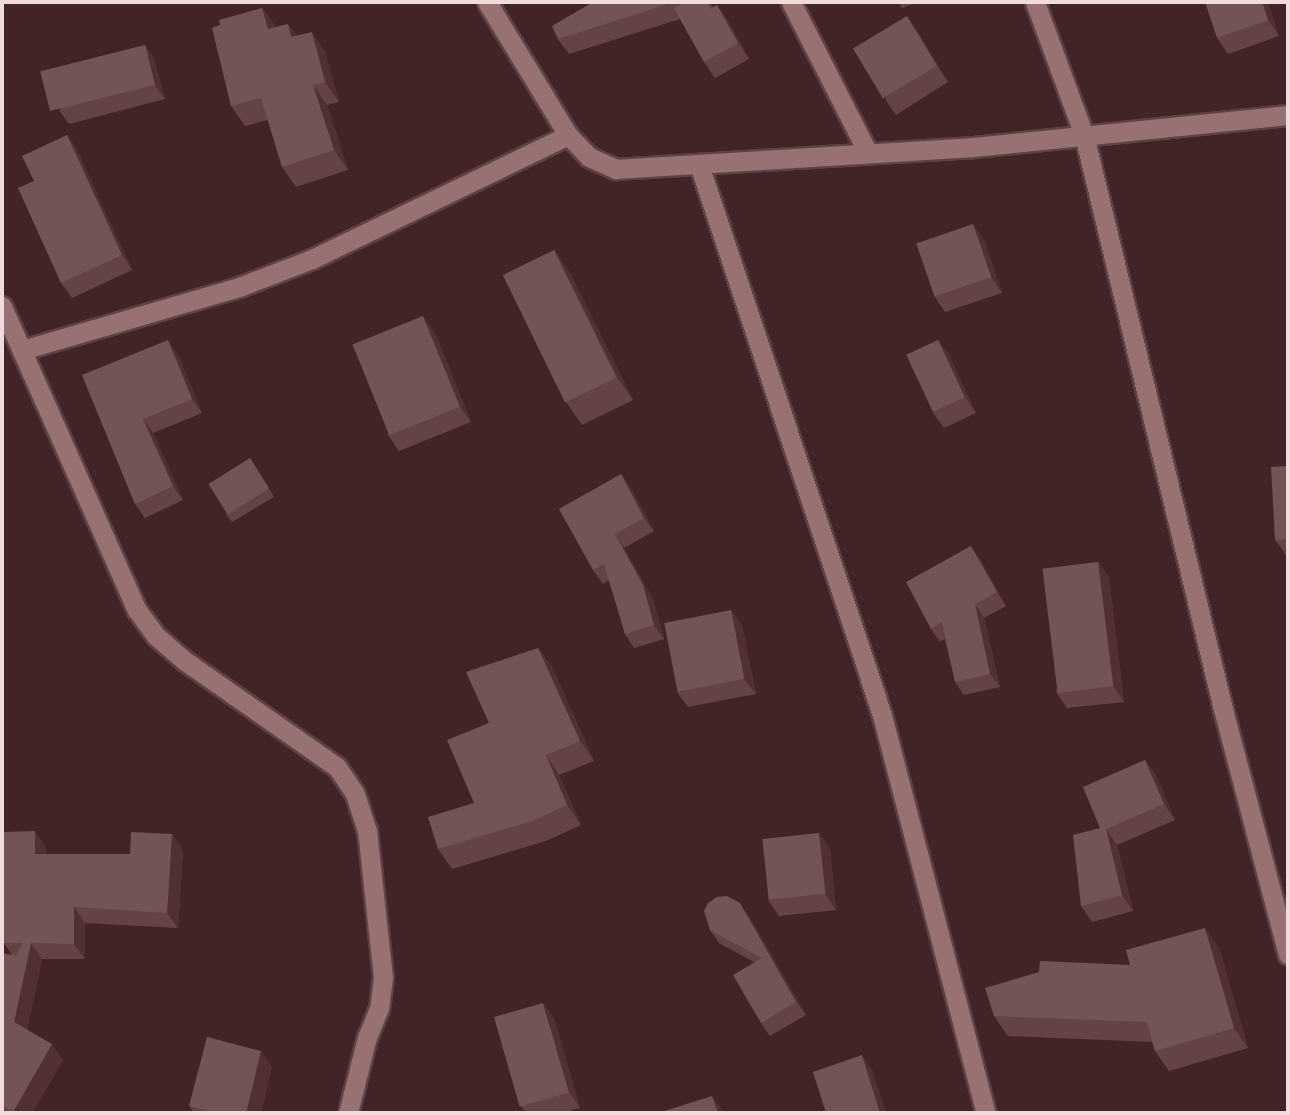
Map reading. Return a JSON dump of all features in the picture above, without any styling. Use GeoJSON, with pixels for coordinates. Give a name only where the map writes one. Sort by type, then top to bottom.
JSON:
{"type":"FeatureCollection","features":[{"type":"Feature","properties":{"kind":"street"},"geometry":{"type":"LineString","coordinates":[[487,2],[568,135],[589,156],[616,169],[973,147],[1288,115]]}},
{"type":"Feature","properties":{"kind":"street"},"geometry":{"type":"LineString","coordinates":[[791,2],[868,153]]}},
{"type":"Feature","properties":{"kind":"street"},"geometry":{"type":"LineString","coordinates":[[1035,2],[1084,135],[1223,709],[1288,955]]}},
{"type":"Feature","properties":{"kind":"street"},"geometry":{"type":"LineString","coordinates":[[22,350],[239,287],[312,259],[568,135]]}},
{"type":"Feature","properties":{"kind":"street"},"geometry":{"type":"LineString","coordinates":[[699,164],[882,715],[986,1113]]}},
{"type":"Feature","properties":{"kind":"street"},"geometry":{"type":"LineString","coordinates":[[2,306],[137,610],[156,636],[186,661],[337,766],[355,794],[367,830],[383,976],[379,1008],[367,1037],[348,1113]]}},
{"type":"Feature","properties":{"kind":"building"},"geometry":{"type":"Polygon","coordinates":[[[593,2],[674,2],[558,39],[552,26],[593,2]]]}},
{"type":"Feature","properties":{"kind":"building"},"geometry":{"type":"Polygon","coordinates":[[[685,2],[707,2],[711,9],[717,5],[738,43],[704,62],[674,8],[685,2]]]}},
{"type":"Feature","properties":{"kind":"building"},"geometry":{"type":"Polygon","coordinates":[[[1205,2],[1262,2],[1268,20],[1217,38],[1205,2]]]}},
{"type":"Feature","properties":{"kind":"building"},"geometry":{"type":"Polygon","coordinates":[[[262,8],[268,29],[288,24],[291,37],[312,32],[325,82],[313,85],[334,150],[282,167],[261,98],[231,106],[212,28],[220,25],[219,20],[262,8]]]}},
{"type":"Feature","properties":{"kind":"building"},"geometry":{"type":"Polygon","coordinates":[[[907,16],[937,66],[883,98],[853,48],[907,16]]]}},
{"type":"Feature","properties":{"kind":"building"},"geometry":{"type":"Polygon","coordinates":[[[145,45],[155,85],[50,111],[40,71],[145,45]]]}},
{"type":"Feature","properties":{"kind":"building"},"geometry":{"type":"Polygon","coordinates":[[[67,135],[122,255],[61,283],[18,188],[34,181],[22,156],[67,135]]]}},
{"type":"Feature","properties":{"kind":"building"},"geometry":{"type":"Polygon","coordinates":[[[973,224],[991,277],[935,296],[916,244],[973,224]]]}},
{"type":"Feature","properties":{"kind":"building"},"geometry":{"type":"Polygon","coordinates":[[[554,250],[616,378],[565,403],[503,275],[554,250]]]}},
{"type":"Feature","properties":{"kind":"building"},"geometry":{"type":"Polygon","coordinates":[[[423,316],[460,407],[389,435],[353,344],[423,316]]]}},
{"type":"Feature","properties":{"kind":"building"},"geometry":{"type":"Polygon","coordinates":[[[168,340],[192,399],[143,419],[173,486],[135,504],[82,375],[168,340]]]}},
{"type":"Feature","properties":{"kind":"building"},"geometry":{"type":"Polygon","coordinates":[[[938,340],[965,397],[933,412],[906,355],[938,340]]]}},
{"type":"Feature","properties":{"kind":"building"},"geometry":{"type":"Polygon","coordinates":[[[250,458],[269,489],[228,514],[208,484],[250,458]]]}},
{"type":"Feature","properties":{"kind":"building"},"geometry":{"type":"Polygon","coordinates":[[[1288,466],[1288,539],[1275,540],[1271,467],[1288,466]]]}},
{"type":"Feature","properties":{"kind":"building"},"geometry":{"type":"Polygon","coordinates":[[[621,474],[644,518],[615,534],[643,585],[654,625],[625,634],[604,564],[593,570],[559,509],[621,474]]]}},
{"type":"Feature","properties":{"kind":"building"},"geometry":{"type":"Polygon","coordinates":[[[971,546],[997,592],[975,604],[990,674],[955,682],[942,622],[931,629],[906,582],[971,546]]]}},
{"type":"Feature","properties":{"kind":"building"},"geometry":{"type":"Polygon","coordinates":[[[1098,562],[1113,686],[1058,693],[1042,569],[1098,562]]]}},
{"type":"Feature","properties":{"kind":"building"},"geometry":{"type":"Polygon","coordinates":[[[731,610],[744,679],[678,692],[664,623],[731,610]]]}},
{"type":"Feature","properties":{"kind":"building"},"geometry":{"type":"Polygon","coordinates":[[[538,648],[580,741],[546,755],[567,805],[532,821],[438,849],[428,817],[474,803],[447,740],[489,723],[466,672],[538,648]]]}},
{"type":"Feature","properties":{"kind":"building"},"geometry":{"type":"Polygon","coordinates":[[[1145,760],[1164,804],[1106,829],[1122,895],[1081,906],[1073,835],[1100,828],[1083,787],[1145,760]]]}},
{"type":"Feature","properties":{"kind":"building"},"geometry":{"type":"Polygon","coordinates":[[[35,831],[35,854],[130,854],[131,832],[172,834],[167,913],[74,907],[74,944],[31,943],[14,1022],[52,1044],[13,1112],[2,1105],[2,953],[16,956],[23,943],[4,943],[4,832],[35,831]]]}},
{"type":"Feature","properties":{"kind":"building"},"geometry":{"type":"Polygon","coordinates":[[[819,833],[825,894],[769,900],[762,839],[819,833]]]}},
{"type":"Feature","properties":{"kind":"building"},"geometry":{"type":"Polygon","coordinates":[[[727,896],[740,903],[796,1002],[761,1023],[733,975],[762,958],[710,930],[704,911],[708,903],[717,897],[727,896]]]}},
{"type":"Feature","properties":{"kind":"building"},"geometry":{"type":"Polygon","coordinates":[[[1205,928],[1234,1028],[1155,1051],[1147,1022],[994,1016],[985,988],[1039,972],[1040,961],[1130,965],[1126,950],[1205,928]]]}},
{"type":"Feature","properties":{"kind":"building"},"geometry":{"type":"Polygon","coordinates":[[[543,1003],[569,1092],[520,1106],[494,1017],[543,1003]]]}},
{"type":"Feature","properties":{"kind":"building"},"geometry":{"type":"Polygon","coordinates":[[[207,1037],[261,1051],[246,1113],[218,1113],[189,1106],[207,1037]]]}},
{"type":"Feature","properties":{"kind":"building"},"geometry":{"type":"Polygon","coordinates":[[[862,1055],[880,1113],[826,1113],[813,1072],[862,1055]]]}},
{"type":"Feature","properties":{"kind":"building"},"geometry":{"type":"Polygon","coordinates":[[[712,1096],[718,1113],[658,1113],[712,1096]]]}}]}
